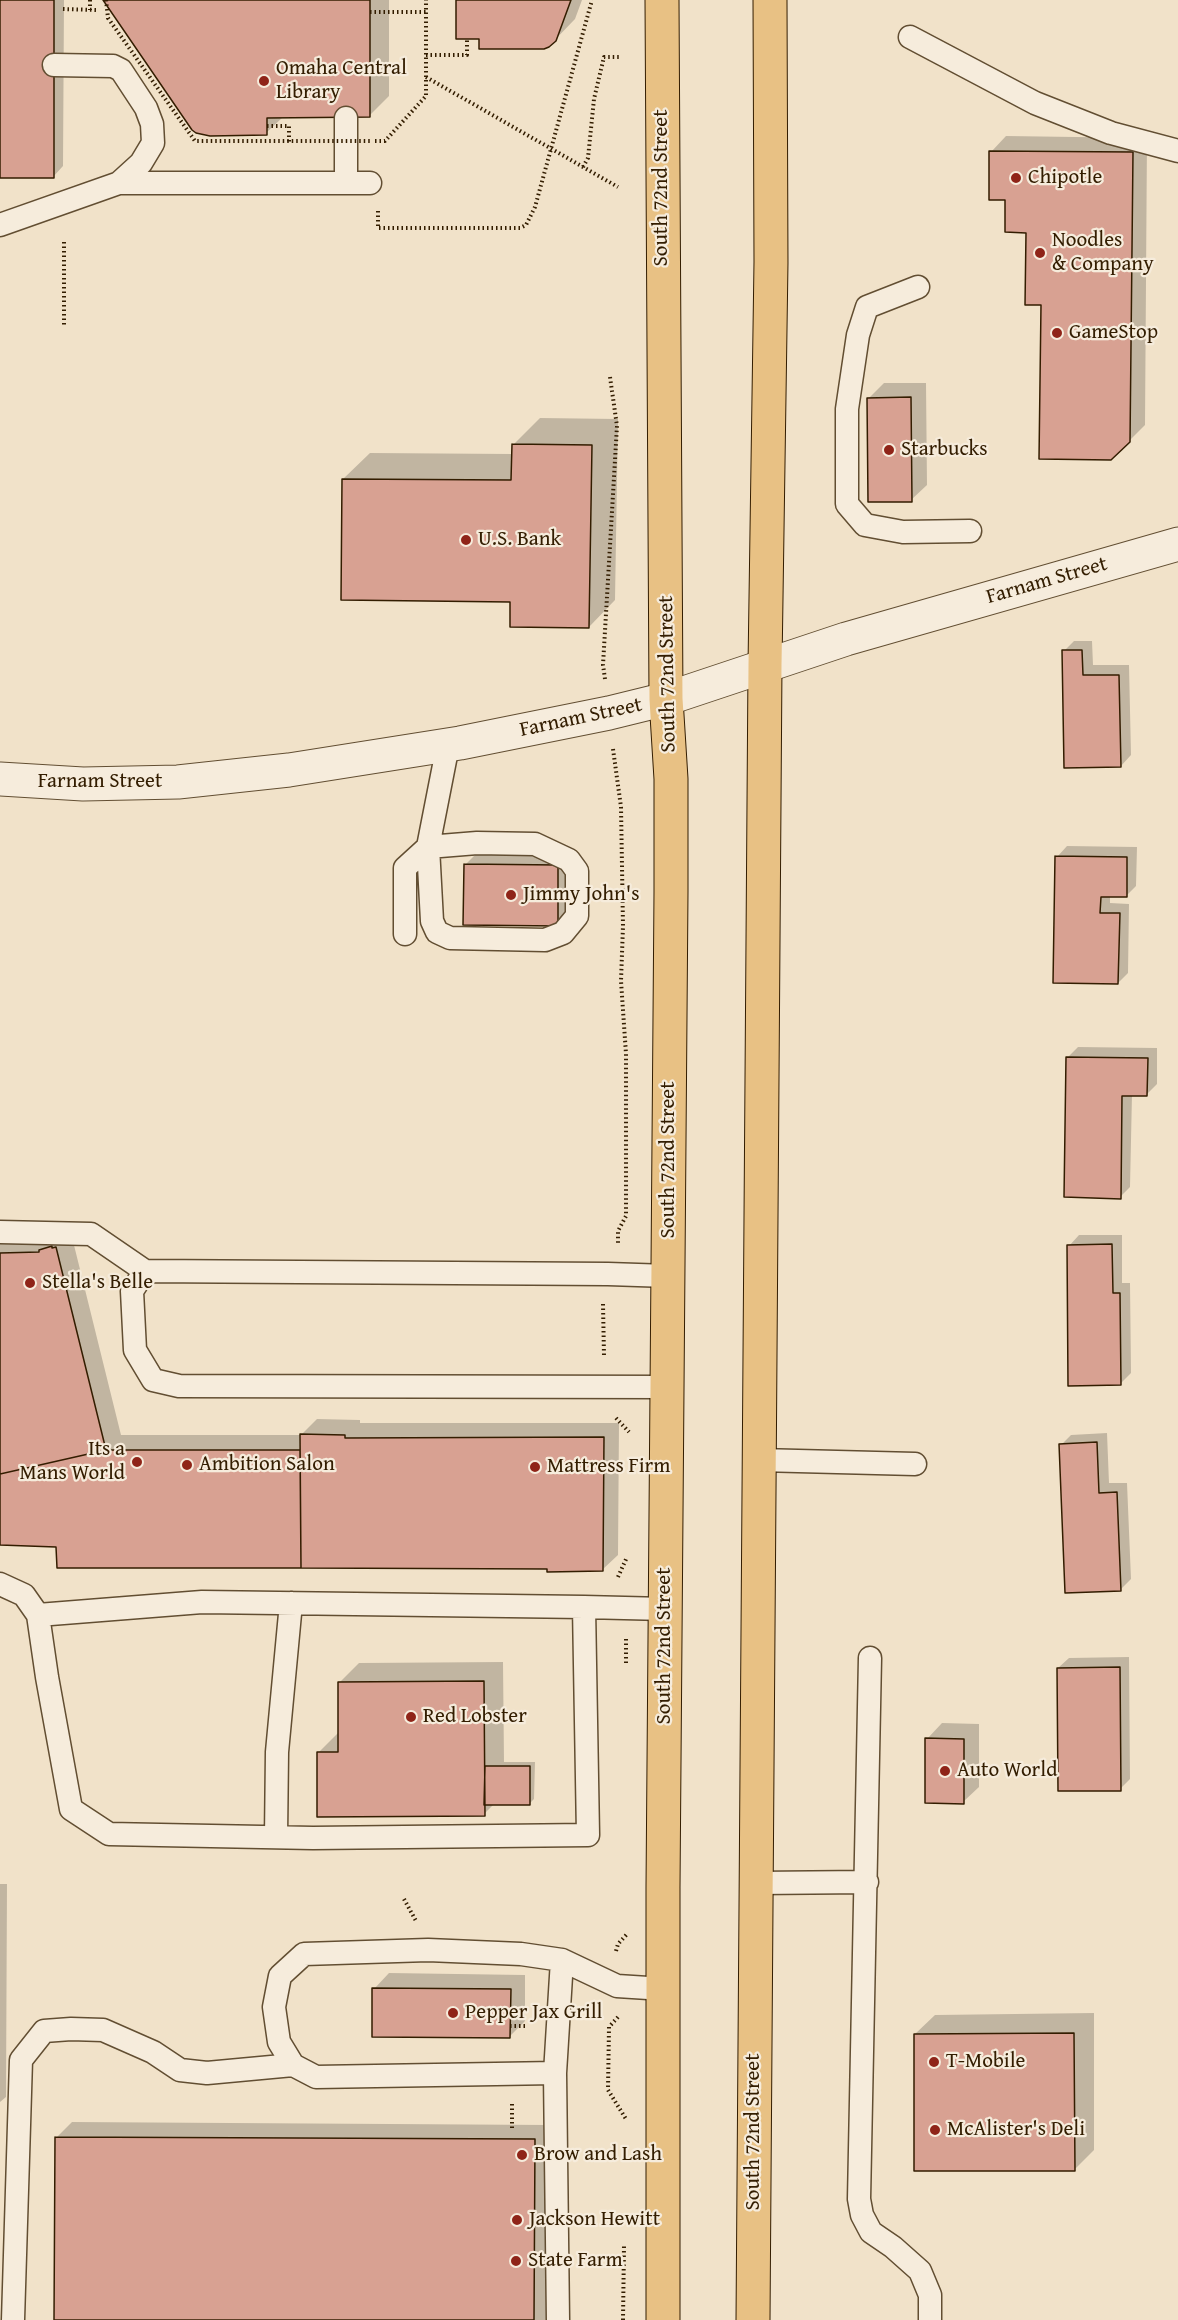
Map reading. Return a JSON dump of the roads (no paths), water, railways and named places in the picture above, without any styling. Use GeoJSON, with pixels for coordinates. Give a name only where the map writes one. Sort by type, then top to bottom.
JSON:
{"type":"FeatureCollection","features":[{"type":"Feature","properties":{"kind":"main road","name":"South 72nd Street"},"geometry":{"type":"LineString","coordinates":[[662,0],[666,699],[670,779],[671,892],[665,1609],[663,2320]]}},
{"type":"Feature","properties":{"kind":"main road","name":"South 72nd Street"},"geometry":{"type":"LineString","coordinates":[[753,2320],[765,665],[771,262],[770,0]]}},
{"type":"Feature","properties":{"kind":"street","name":"Farnam Street"},"geometry":{"type":"LineString","coordinates":[[0,778],[83,784],[178,782],[289,770],[448,745],[609,713],[666,699],[846,639],[1178,544]]}},
{"type":"Feature","properties":{"kind":"lane"},"geometry":{"type":"LineString","coordinates":[[910,37],[1035,103],[1111,133],[1178,151]]}},
{"type":"Feature","properties":{"kind":"lane"},"geometry":{"type":"LineString","coordinates":[[54,65],[113,66],[121,70],[147,108],[152,124],[153,143],[141,163],[119,183]]}},
{"type":"Feature","properties":{"kind":"lane"},"geometry":{"type":"LineString","coordinates":[[346,118],[346,183]]}},
{"type":"Feature","properties":{"kind":"lane"},"geometry":{"type":"LineString","coordinates":[[0,225],[119,183],[370,183]]}},
{"type":"Feature","properties":{"kind":"lane"},"geometry":{"type":"LineString","coordinates":[[918,287],[867,307],[858,335],[847,409],[847,504],[865,525],[903,532],[970,531]]}},
{"type":"Feature","properties":{"kind":"lane"},"geometry":{"type":"LineString","coordinates":[[405,934],[405,868],[428,847],[477,843],[535,844],[569,860],[577,871],[577,916],[563,933],[545,940],[450,938],[437,932],[432,921],[428,847],[448,745]]}},
{"type":"Feature","properties":{"kind":"lane"},"geometry":{"type":"LineString","coordinates":[[0,1232],[91,1234],[145,1271],[668,1276]]}},
{"type":"Feature","properties":{"kind":"lane"},"geometry":{"type":"LineString","coordinates":[[145,1271],[132,1291],[135,1350],[153,1380],[179,1386],[667,1387]]}},
{"type":"Feature","properties":{"kind":"lane"},"geometry":{"type":"LineString","coordinates":[[759,1460],[915,1464]]}},
{"type":"Feature","properties":{"kind":"lane"},"geometry":{"type":"LineString","coordinates":[[0,1584],[24,1595],[38,1615],[71,1809],[109,1834],[276,1837],[588,1835],[584,1607]]}},
{"type":"Feature","properties":{"kind":"lane"},"geometry":{"type":"LineString","coordinates":[[38,1615],[202,1602],[665,1609]]}},
{"type":"Feature","properties":{"kind":"lane"},"geometry":{"type":"LineString","coordinates":[[276,1837],[277,1752],[291,1603]]}},
{"type":"Feature","properties":{"kind":"lane"},"geometry":{"type":"LineString","coordinates":[[870,1659],[859,2199],[862,2215],[871,2232],[893,2247],[920,2271],[930,2295],[930,2320]]}},
{"type":"Feature","properties":{"kind":"lane"},"geometry":{"type":"LineString","coordinates":[[756,1883],[867,1882]]}},
{"type":"Feature","properties":{"kind":"lane"},"geometry":{"type":"LineString","coordinates":[[555,2073],[316,2077],[293,2065],[279,2042],[274,2007],[280,1976],[304,1954],[428,1950],[521,1954],[562,1960],[617,1986],[664,1989]]}},
{"type":"Feature","properties":{"kind":"lane"},"geometry":{"type":"LineString","coordinates":[[558,2320],[555,2073],[562,1960]]}},
{"type":"Feature","properties":{"kind":"lane"},"geometry":{"type":"LineString","coordinates":[[13,2320],[21,2060],[44,2031],[103,2030],[153,2052],[180,2070],[207,2073],[293,2065]]}},
{"type":"Feature","properties":{"kind":"place","name":"Omaha Central Library"},"geometry":{"type":"Point","coordinates":[264,81]}},
{"type":"Feature","properties":{"kind":"place","name":"Chipotle"},"geometry":{"type":"Point","coordinates":[1016,178]}},
{"type":"Feature","properties":{"kind":"place","name":"Noodles & Company"},"geometry":{"type":"Point","coordinates":[1040,253]}},
{"type":"Feature","properties":{"kind":"place","name":"GameStop"},"geometry":{"type":"Point","coordinates":[1057,333]}},
{"type":"Feature","properties":{"kind":"place","name":"Starbucks"},"geometry":{"type":"Point","coordinates":[889,450]}},
{"type":"Feature","properties":{"kind":"place","name":"U.S. Bank"},"geometry":{"type":"Point","coordinates":[466,540]}},
{"type":"Feature","properties":{"kind":"place","name":"Jimmy John's"},"geometry":{"type":"Point","coordinates":[511,895]}},
{"type":"Feature","properties":{"kind":"place","name":"Stella's Belle"},"geometry":{"type":"Point","coordinates":[30,1283]}},
{"type":"Feature","properties":{"kind":"place","name":"Its a Mans World"},"geometry":{"type":"Point","coordinates":[137,1462]}},
{"type":"Feature","properties":{"kind":"place","name":"Ambition Salon"},"geometry":{"type":"Point","coordinates":[187,1465]}},
{"type":"Feature","properties":{"kind":"place","name":"Mattress Firm"},"geometry":{"type":"Point","coordinates":[535,1467]}},
{"type":"Feature","properties":{"kind":"place","name":"Red Lobster"},"geometry":{"type":"Point","coordinates":[411,1717]}},
{"type":"Feature","properties":{"kind":"place","name":"Auto World"},"geometry":{"type":"Point","coordinates":[945,1771]}},
{"type":"Feature","properties":{"kind":"place","name":"Pepper Jax Grill"},"geometry":{"type":"Point","coordinates":[453,2013]}},
{"type":"Feature","properties":{"kind":"place","name":"T-Mobile"},"geometry":{"type":"Point","coordinates":[934,2062]}},
{"type":"Feature","properties":{"kind":"place","name":"McAlister's Deli"},"geometry":{"type":"Point","coordinates":[935,2130]}},
{"type":"Feature","properties":{"kind":"place","name":"Brow and Lash"},"geometry":{"type":"Point","coordinates":[522,2155]}},
{"type":"Feature","properties":{"kind":"place","name":"Jackson Hewitt"},"geometry":{"type":"Point","coordinates":[517,2220]}},
{"type":"Feature","properties":{"kind":"place","name":"State Farm"},"geometry":{"type":"Point","coordinates":[516,2261]}}]}
